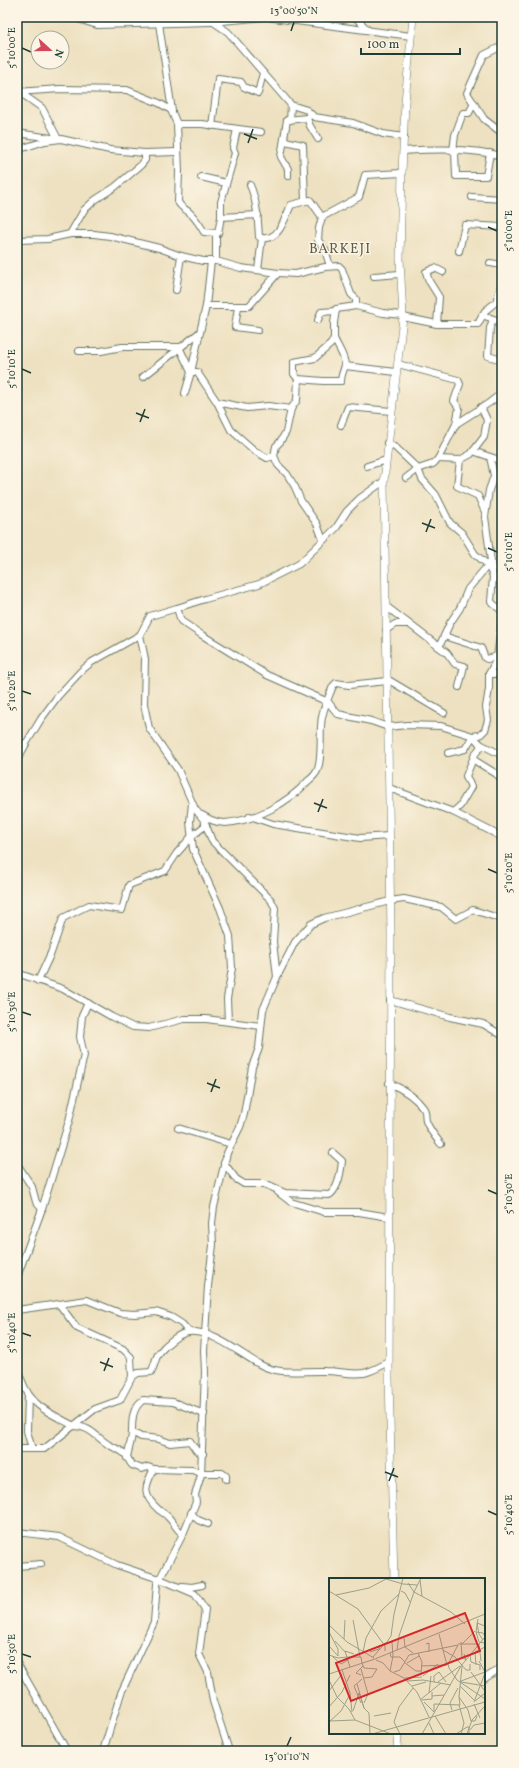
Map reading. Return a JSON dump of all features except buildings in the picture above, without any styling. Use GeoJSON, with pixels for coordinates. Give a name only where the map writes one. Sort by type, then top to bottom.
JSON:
{"type":"FeatureCollection","features":[{"type":"Feature","properties":{"kind":"street"},"geometry":{"type":"LineString","coordinates":[[72,17],[97,25],[158,20],[212,22],[266,17],[411,36]]}},
{"type":"Feature","properties":{"kind":"street"},"geometry":{"type":"LineString","coordinates":[[206,17],[228,32],[263,74],[292,105],[307,110],[310,126],[318,139]]}},
{"type":"Feature","properties":{"kind":"street"},"geometry":{"type":"LineString","coordinates":[[355,17],[368,30]]}},
{"type":"Feature","properties":{"kind":"street"},"geometry":{"type":"LineString","coordinates":[[394,1578],[389,1362],[390,836],[384,481],[391,412],[398,364],[402,316],[400,274],[402,173],[413,17]]}},
{"type":"Feature","properties":{"kind":"street"},"geometry":{"type":"LineString","coordinates":[[158,20],[172,111],[177,124],[178,202],[180,207],[189,212],[200,224],[204,232],[216,233]]}},
{"type":"Feature","properties":{"kind":"street"},"geometry":{"type":"LineString","coordinates":[[502,46],[484,55],[467,93],[484,119],[502,133]]}},
{"type":"Feature","properties":{"kind":"street"},"geometry":{"type":"LineString","coordinates":[[212,126],[218,79],[241,82],[244,87],[258,93],[263,74]]}},
{"type":"Feature","properties":{"kind":"street"},"geometry":{"type":"LineString","coordinates":[[18,91],[60,89],[127,90],[159,103],[172,111]]}},
{"type":"Feature","properties":{"kind":"street"},"geometry":{"type":"LineString","coordinates":[[18,91],[42,108],[58,139]]}},
{"type":"Feature","properties":{"kind":"street"},"geometry":{"type":"LineString","coordinates":[[474,103],[469,113],[463,113],[455,135],[454,151],[456,176],[486,176],[490,153]]}},
{"type":"Feature","properties":{"kind":"street"},"geometry":{"type":"LineString","coordinates":[[290,120],[292,105]]}},
{"type":"Feature","properties":{"kind":"street"},"geometry":{"type":"LineString","coordinates":[[288,176],[288,169],[281,157],[285,141],[287,120],[309,116],[353,123],[383,134],[404,137]]}},
{"type":"Feature","properties":{"kind":"street"},"geometry":{"type":"LineString","coordinates":[[177,124],[212,126],[261,132]]}},
{"type":"Feature","properties":{"kind":"street"},"geometry":{"type":"LineString","coordinates":[[185,394],[206,306],[214,261],[216,233],[221,217],[221,202],[235,153],[233,148],[237,129]]}},
{"type":"Feature","properties":{"kind":"street"},"geometry":{"type":"LineString","coordinates":[[17,133],[58,139],[110,150],[146,154],[177,152]]}},
{"type":"Feature","properties":{"kind":"street"},"geometry":{"type":"LineString","coordinates":[[17,150],[58,139]]}},
{"type":"Feature","properties":{"kind":"street"},"geometry":{"type":"LineString","coordinates":[[285,141],[303,145],[305,201]]}},
{"type":"Feature","properties":{"kind":"street"},"geometry":{"type":"LineString","coordinates":[[403,151],[434,149],[490,153],[502,156]]}},
{"type":"Feature","properties":{"kind":"street"},"geometry":{"type":"LineString","coordinates":[[70,234],[84,210],[141,165],[145,160],[146,154]]}},
{"type":"Feature","properties":{"kind":"street"},"geometry":{"type":"LineString","coordinates":[[330,266],[325,250],[318,240],[322,217],[359,197],[365,175],[402,173]]}},
{"type":"Feature","properties":{"kind":"street"},"geometry":{"type":"LineString","coordinates":[[201,177],[226,183]]}},
{"type":"Feature","properties":{"kind":"street"},"geometry":{"type":"LineString","coordinates":[[250,186],[253,192],[258,215],[259,237],[268,239],[277,234],[291,205],[310,200],[322,217]]}},
{"type":"Feature","properties":{"kind":"street"},"geometry":{"type":"LineString","coordinates":[[472,197],[502,199]]}},
{"type":"Feature","properties":{"kind":"street"},"geometry":{"type":"LineString","coordinates":[[221,217],[258,215]]}},
{"type":"Feature","properties":{"kind":"street"},"geometry":{"type":"LineString","coordinates":[[459,251],[465,225],[502,227]]}},
{"type":"Feature","properties":{"kind":"street"},"geometry":{"type":"LineString","coordinates":[[17,240],[48,239],[70,234],[94,234],[110,236],[159,248],[181,256],[214,261],[241,268],[278,273],[296,274],[330,266],[339,266],[342,269],[351,294],[356,299],[356,306]]}},
{"type":"Feature","properties":{"kind":"street"},"geometry":{"type":"LineString","coordinates":[[258,270],[262,238]]}},
{"type":"Feature","properties":{"kind":"street"},"geometry":{"type":"LineString","coordinates":[[176,290],[181,256]]}},
{"type":"Feature","properties":{"kind":"street"},"geometry":{"type":"LineString","coordinates":[[490,263],[502,265]]}},
{"type":"Feature","properties":{"kind":"street"},"geometry":{"type":"LineString","coordinates":[[437,324],[439,297],[429,282],[426,272],[435,268],[443,272]]}},
{"type":"Feature","properties":{"kind":"street"},"geometry":{"type":"LineString","coordinates":[[206,306],[249,306],[278,273]]}},
{"type":"Feature","properties":{"kind":"street"},"geometry":{"type":"LineString","coordinates":[[374,276],[400,274]]}},
{"type":"Feature","properties":{"kind":"street"},"geometry":{"type":"LineString","coordinates":[[318,320],[321,312],[336,311],[336,309],[341,307],[356,306],[437,324],[478,324],[482,315],[496,302],[500,294],[502,283]]}},
{"type":"Feature","properties":{"kind":"street"},"geometry":{"type":"LineString","coordinates":[[238,307],[235,327],[258,330]]}},
{"type":"Feature","properties":{"kind":"street"},"geometry":{"type":"LineString","coordinates":[[323,540],[317,524],[301,501],[287,474],[278,465],[274,456],[276,446],[286,432],[291,409],[297,400],[298,379],[294,374],[294,362],[315,358],[327,349],[334,338],[336,311]]}},
{"type":"Feature","properties":{"kind":"street"},"geometry":{"type":"LineString","coordinates":[[482,315],[502,322]]}},
{"type":"Feature","properties":{"kind":"street"},"geometry":{"type":"LineString","coordinates":[[493,318],[490,328],[488,356],[502,360]]}},
{"type":"Feature","properties":{"kind":"street"},"geometry":{"type":"LineString","coordinates":[[143,377],[179,347],[200,332]]}},
{"type":"Feature","properties":{"kind":"street"},"geometry":{"type":"LineString","coordinates":[[298,379],[323,382],[341,381],[341,373],[345,366],[343,355],[334,338]]}},
{"type":"Feature","properties":{"kind":"street"},"geometry":{"type":"LineString","coordinates":[[79,351],[101,351],[122,348],[179,347]]}},
{"type":"Feature","properties":{"kind":"street"},"geometry":{"type":"LineString","coordinates":[[179,347],[191,372]]}},
{"type":"Feature","properties":{"kind":"street"},"geometry":{"type":"LineString","coordinates":[[398,364],[458,380],[460,384],[454,401],[459,408],[456,424],[438,459],[433,464],[418,469],[406,478]]}},
{"type":"Feature","properties":{"kind":"street"},"geometry":{"type":"LineString","coordinates":[[345,366],[396,372]]}},
{"type":"Feature","properties":{"kind":"street"},"geometry":{"type":"LineString","coordinates":[[191,372],[197,372],[216,402],[231,430],[238,438],[263,457],[267,458],[274,456]]}},
{"type":"Feature","properties":{"kind":"street"},"geometry":{"type":"LineString","coordinates":[[456,424],[502,393]]}},
{"type":"Feature","properties":{"kind":"street"},"geometry":{"type":"LineString","coordinates":[[216,402],[247,408],[268,406],[291,409]]}},
{"type":"Feature","properties":{"kind":"street"},"geometry":{"type":"LineString","coordinates":[[341,425],[348,407],[391,412]]}},
{"type":"Feature","properties":{"kind":"street"},"geometry":{"type":"LineString","coordinates":[[438,459],[460,460],[473,451],[484,437],[488,420],[482,407]]}},
{"type":"Feature","properties":{"kind":"street"},"geometry":{"type":"LineString","coordinates":[[388,443],[396,448],[418,469],[422,479],[436,495],[445,516],[462,533],[475,554],[488,565],[493,576],[502,583]]}},
{"type":"Feature","properties":{"kind":"street"},"geometry":{"type":"LineString","coordinates":[[473,451],[502,460]]}},
{"type":"Feature","properties":{"kind":"street"},"geometry":{"type":"LineString","coordinates":[[485,512],[489,490],[494,476],[490,457]]}},
{"type":"Feature","properties":{"kind":"street"},"geometry":{"type":"LineString","coordinates":[[367,466],[386,460]]}},
{"type":"Feature","properties":{"kind":"street"},"geometry":{"type":"LineString","coordinates":[[460,460],[456,486],[478,496],[485,512],[493,576],[491,602],[502,611]]}},
{"type":"Feature","properties":{"kind":"street"},"geometry":{"type":"LineString","coordinates":[[17,760],[40,719],[58,696],[81,671],[92,662],[140,635],[150,616],[259,584],[299,564],[336,528],[347,511],[359,499],[384,481]]}},
{"type":"Feature","properties":{"kind":"street"},"geometry":{"type":"LineString","coordinates":[[439,648],[468,589],[488,565]]}},
{"type":"Feature","properties":{"kind":"street"},"geometry":{"type":"LineString","coordinates":[[387,607],[407,624],[447,653],[455,664],[464,666],[459,687]]}},
{"type":"Feature","properties":{"kind":"street"},"geometry":{"type":"LineString","coordinates":[[177,608],[181,621],[185,624],[253,668],[326,702],[338,714],[372,721],[388,727],[407,725],[441,726],[472,736],[480,735],[485,730],[488,720],[486,706],[489,689],[489,674],[499,656],[502,619]]}},
{"type":"Feature","properties":{"kind":"street"},"geometry":{"type":"LineString","coordinates":[[386,630],[395,624],[407,624]]}},
{"type":"Feature","properties":{"kind":"street"},"geometry":{"type":"LineString","coordinates":[[140,635],[145,659],[144,704],[149,728],[178,770],[192,803],[206,825],[212,841],[271,900],[275,908],[273,942],[277,978]]}},
{"type":"Feature","properties":{"kind":"street"},"geometry":{"type":"LineString","coordinates":[[444,636],[481,648],[485,658],[487,659],[499,656]]}},
{"type":"Feature","properties":{"kind":"street"},"geometry":{"type":"LineString","coordinates":[[489,674],[502,674]]}},
{"type":"Feature","properties":{"kind":"street"},"geometry":{"type":"LineString","coordinates":[[200,814],[212,821],[224,823],[272,809],[296,794],[317,770],[321,754],[320,726],[326,702],[336,683],[349,684],[387,680],[444,713]]}},
{"type":"Feature","properties":{"kind":"street"},"geometry":{"type":"LineString","coordinates":[[472,736],[480,744],[502,755]]}},
{"type":"Feature","properties":{"kind":"street"},"geometry":{"type":"LineString","coordinates":[[448,752],[465,749],[472,736]]}},
{"type":"Feature","properties":{"kind":"street"},"geometry":{"type":"LineString","coordinates":[[17,748],[27,742]]}},
{"type":"Feature","properties":{"kind":"street"},"geometry":{"type":"LineString","coordinates":[[453,812],[460,806],[471,787],[466,776],[474,760],[475,754],[480,748],[480,744]]}},
{"type":"Feature","properties":{"kind":"street"},"geometry":{"type":"LineString","coordinates":[[474,760],[502,779]]}},
{"type":"Feature","properties":{"kind":"street"},"geometry":{"type":"LineString","coordinates":[[389,788],[453,812],[502,837]]}},
{"type":"Feature","properties":{"kind":"street"},"geometry":{"type":"LineString","coordinates":[[192,803],[190,822],[193,849],[220,908],[230,936],[232,968],[227,999],[228,1021]]}},
{"type":"Feature","properties":{"kind":"street"},"geometry":{"type":"LineString","coordinates":[[250,816],[273,824],[360,838],[390,836]]}},
{"type":"Feature","properties":{"kind":"street"},"geometry":{"type":"LineString","coordinates":[[38,981],[51,953],[63,918],[89,905],[122,910],[129,885],[165,871],[177,853],[192,836],[206,825]]}},
{"type":"Feature","properties":{"kind":"street"},"geometry":{"type":"LineString","coordinates":[[103,1751],[121,1693],[154,1622],[157,1584],[183,1534],[196,1502],[195,1495],[201,1474],[203,1454],[204,1351],[208,1286],[213,1245],[213,1212],[216,1192],[224,1163],[231,1144],[240,1128],[244,1114],[252,1067],[259,1048],[263,1010],[277,978],[295,942],[312,924],[324,918],[390,901],[404,899],[441,907],[456,919],[473,910],[502,919]]}},
{"type":"Feature","properties":{"kind":"street"},"geometry":{"type":"LineString","coordinates":[[17,973],[63,989],[112,1017],[133,1027],[149,1028],[184,1019],[228,1021],[261,1026]]}},
{"type":"Feature","properties":{"kind":"street"},"geometry":{"type":"LineString","coordinates":[[390,1000],[450,1017],[483,1024],[500,1034]]}},
{"type":"Feature","properties":{"kind":"street"},"geometry":{"type":"LineString","coordinates":[[17,1278],[42,1209],[69,1120],[84,1055],[80,1037],[82,1016],[88,1003]]}},
{"type":"Feature","properties":{"kind":"street"},"geometry":{"type":"LineString","coordinates":[[389,1083],[407,1092],[425,1110],[427,1122],[436,1138],[442,1144]]}},
{"type":"Feature","properties":{"kind":"street"},"geometry":{"type":"LineString","coordinates":[[178,1128],[231,1144]]}},
{"type":"Feature","properties":{"kind":"street"},"geometry":{"type":"LineString","coordinates":[[275,1190],[295,1194],[310,1193],[329,1195],[336,1189],[342,1161],[333,1153]]}},
{"type":"Feature","properties":{"kind":"street"},"geometry":{"type":"LineString","coordinates":[[224,1163],[236,1179],[244,1184],[264,1184],[291,1202],[324,1212],[359,1212],[389,1216]]}},
{"type":"Feature","properties":{"kind":"street"},"geometry":{"type":"LineString","coordinates":[[17,1164],[32,1187],[36,1202],[42,1209]]}},
{"type":"Feature","properties":{"kind":"street"},"geometry":{"type":"LineString","coordinates":[[17,1310],[87,1300],[120,1313],[135,1314],[156,1312],[171,1317],[182,1324],[189,1332]]}},
{"type":"Feature","properties":{"kind":"street"},"geometry":{"type":"LineString","coordinates":[[59,1304],[77,1328],[123,1349],[131,1357],[132,1377]]}},
{"type":"Feature","properties":{"kind":"street"},"geometry":{"type":"LineString","coordinates":[[17,1449],[44,1449],[95,1408],[120,1400],[132,1377],[138,1373],[151,1372],[158,1354],[174,1339],[189,1332],[206,1334],[245,1354],[259,1364],[278,1371],[326,1370],[343,1374],[365,1373],[389,1362]]}},
{"type":"Feature","properties":{"kind":"street"},"geometry":{"type":"LineString","coordinates":[[17,1366],[21,1381],[28,1395],[38,1404],[74,1426],[82,1426],[90,1430],[110,1446],[117,1448],[132,1465],[142,1469],[148,1467],[154,1469],[192,1470],[201,1474],[222,1473],[226,1476],[226,1479]]}},
{"type":"Feature","properties":{"kind":"street"},"geometry":{"type":"LineString","coordinates":[[28,1395],[27,1431],[32,1449]]}},
{"type":"Feature","properties":{"kind":"street"},"geometry":{"type":"LineString","coordinates":[[127,1458],[132,1432],[132,1416],[138,1404],[143,1400],[173,1402],[204,1414]]}},
{"type":"Feature","properties":{"kind":"street"},"geometry":{"type":"LineString","coordinates":[[132,1432],[141,1437],[159,1439],[170,1443],[190,1441],[196,1450],[203,1454]]}},
{"type":"Feature","properties":{"kind":"street"},"geometry":{"type":"LineString","coordinates":[[154,1469],[148,1483],[146,1493],[149,1500],[168,1517],[178,1531],[183,1534]]}},
{"type":"Feature","properties":{"kind":"street"},"geometry":{"type":"LineString","coordinates":[[191,1513],[198,1520],[208,1524]]}},
{"type":"Feature","properties":{"kind":"street"},"geometry":{"type":"LineString","coordinates":[[17,1532],[59,1537],[117,1565],[184,1587],[202,1585]]}},
{"type":"Feature","properties":{"kind":"street"},"geometry":{"type":"LineString","coordinates":[[17,1566],[41,1564]]}},
{"type":"Feature","properties":{"kind":"street"},"geometry":{"type":"LineString","coordinates":[[160,1579],[195,1594],[206,1609],[199,1654],[208,1672],[213,1701],[229,1751]]}},
{"type":"Feature","properties":{"kind":"street"},"geometry":{"type":"LineString","coordinates":[[17,1663],[67,1751]]}},
{"type":"Feature","properties":{"kind":"street"},"geometry":{"type":"LineString","coordinates":[[485,1678],[502,1667]]}},
{"type":"Feature","properties":{"kind":"street"},"geometry":{"type":"LineString","coordinates":[[397,1751],[398,1734]]}},
{"type":"Feature","properties":{"kind":"district","name":"BARKEJI"},"geometry":{"type":"Point","coordinates":[340,248]}}]}
